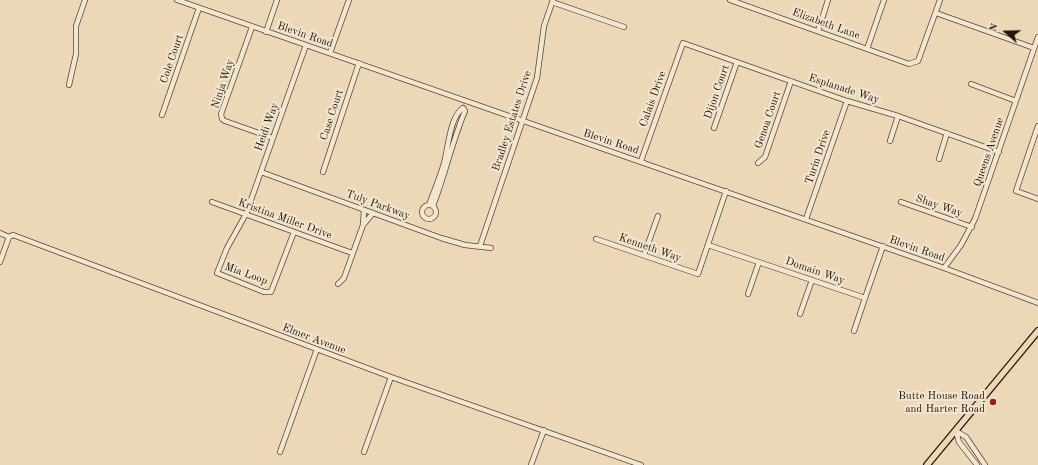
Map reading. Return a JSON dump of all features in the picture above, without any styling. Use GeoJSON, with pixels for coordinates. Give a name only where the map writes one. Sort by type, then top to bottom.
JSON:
{"type":"FeatureCollection","features":[{"type":"Feature","properties":{"kind":"main road"},"geometry":{"type":"LineString","coordinates":[[927,465],[1038,331]]}},
{"type":"Feature","properties":{"kind":"street"},"geometry":{"type":"LineString","coordinates":[[69,85],[76,54],[76,26],[85,0]]}},
{"type":"Feature","properties":{"kind":"street","name":"Blevin Road"},"geometry":{"type":"LineString","coordinates":[[177,0],[359,63],[522,122],[641,161],[806,219],[1038,303]]}},
{"type":"Feature","properties":{"kind":"street"},"geometry":{"type":"LineString","coordinates":[[266,32],[277,0]]}},
{"type":"Feature","properties":{"kind":"street"},"geometry":{"type":"LineString","coordinates":[[330,53],[349,0]]}},
{"type":"Feature","properties":{"kind":"street","name":"Elizabeth Lane"},"geometry":{"type":"LineString","coordinates":[[730,0],[909,64],[915,64],[918,61],[936,13]]}},
{"type":"Feature","properties":{"kind":"street"},"geometry":{"type":"LineString","coordinates":[[818,31],[828,0]]}},
{"type":"Feature","properties":{"kind":"street"},"geometry":{"type":"LineString","coordinates":[[867,49],[884,0]]}},
{"type":"Feature","properties":{"kind":"street"},"geometry":{"type":"LineString","coordinates":[[940,0],[936,13],[1034,48]]}},
{"type":"Feature","properties":{"kind":"street"},"geometry":{"type":"LineString","coordinates":[[552,1],[624,27]]}},
{"type":"Feature","properties":{"kind":"street","name":"Bradley Estates Drive"},"geometry":{"type":"LineString","coordinates":[[480,246],[537,78],[544,26],[552,1]]}},
{"type":"Feature","properties":{"kind":"street","name":"Cole Court"},"geometry":{"type":"LineString","coordinates":[[162,115],[199,8]]}},
{"type":"Feature","properties":{"kind":"street","name":"Ninja Way"},"geometry":{"type":"LineString","coordinates":[[252,27],[221,114],[222,119],[225,121],[273,138]]}},
{"type":"Feature","properties":{"kind":"street","name":"Queens Avenue"},"geometry":{"type":"LineString","coordinates":[[944,268],[972,227],[1038,37]]}},
{"type":"Feature","properties":{"kind":"street","name":"Esplanade Way"},"geometry":{"type":"LineString","coordinates":[[683,43],[847,101],[898,116],[999,152]]}},
{"type":"Feature","properties":{"kind":"street","name":"Calais Drive"},"geometry":{"type":"LineString","coordinates":[[641,161],[683,43]]}},
{"type":"Feature","properties":{"kind":"street","name":"Heidi Way"},"geometry":{"type":"LineString","coordinates":[[246,214],[306,45]]}},
{"type":"Feature","properties":{"kind":"street","name":"Dijon Court"},"geometry":{"type":"LineString","coordinates":[[714,128],[737,62]]}},
{"type":"Feature","properties":{"kind":"street","name":"Case Court"},"geometry":{"type":"LineString","coordinates":[[323,172],[359,63]]}},
{"type":"Feature","properties":{"kind":"street","name":"Genoa Court"},"geometry":{"type":"LineString","coordinates":[[758,163],[765,157],[791,81]]}},
{"type":"Feature","properties":{"kind":"street"},"geometry":{"type":"LineString","coordinates":[[971,84],[1016,101]]}},
{"type":"Feature","properties":{"kind":"street"},"geometry":{"type":"LineString","coordinates":[[431,206],[444,170],[458,110],[463,108],[465,101]]}},
{"type":"Feature","properties":{"kind":"street","name":"Turin Drive"},"geometry":{"type":"LineString","coordinates":[[806,219],[847,101]]}},
{"type":"Feature","properties":{"kind":"street"},"geometry":{"type":"LineString","coordinates":[[890,141],[898,116]]}},
{"type":"Feature","properties":{"kind":"street"},"geometry":{"type":"LineString","coordinates":[[1038,126],[1016,191],[1038,199]]}},
{"type":"Feature","properties":{"kind":"street"},"geometry":{"type":"LineString","coordinates":[[939,159],[947,133]]}},
{"type":"Feature","properties":{"kind":"street","name":"Tuly Parkway"},"geometry":{"type":"LineString","coordinates":[[261,172],[455,242],[491,248]]}},
{"type":"Feature","properties":{"kind":"street"},"geometry":{"type":"LineString","coordinates":[[708,244],[726,191]]}},
{"type":"Feature","properties":{"kind":"street","name":"Kristina Miller Drive"},"geometry":{"type":"LineString","coordinates":[[212,202],[352,253]]}},
{"type":"Feature","properties":{"kind":"street","name":"Shay Way"},"geometry":{"type":"LineString","coordinates":[[901,202],[972,227]]}},
{"type":"Feature","properties":{"kind":"street"},"geometry":{"type":"LineString","coordinates":[[338,284],[344,278],[363,225],[364,210]]}},
{"type":"Feature","properties":{"kind":"street"},"geometry":{"type":"LineString","coordinates":[[363,225],[373,213]]}},
{"type":"Feature","properties":{"kind":"street","name":"Mia Loop"},"geometry":{"type":"LineString","coordinates":[[246,214],[227,248],[217,272],[264,292],[271,292],[274,289],[294,232]]}},
{"type":"Feature","properties":{"kind":"street"},"geometry":{"type":"LineString","coordinates":[[644,255],[658,216]]}},
{"type":"Feature","properties":{"kind":"street","name":"Elmer Avenue"},"geometry":{"type":"LineString","coordinates":[[0,233],[9,237],[13,235],[391,377],[641,465]]}},
{"type":"Feature","properties":{"kind":"street"},"geometry":{"type":"LineString","coordinates":[[0,262],[9,237]]}},
{"type":"Feature","properties":{"kind":"street","name":"Kenneth Way"},"geometry":{"type":"LineString","coordinates":[[596,239],[698,274],[708,244]]}},
{"type":"Feature","properties":{"kind":"street","name":"Domain Way"},"geometry":{"type":"LineString","coordinates":[[708,244],[865,298]]}},
{"type":"Feature","properties":{"kind":"street"},"geometry":{"type":"LineString","coordinates":[[854,331],[882,246]]}},
{"type":"Feature","properties":{"kind":"street"},"geometry":{"type":"LineString","coordinates":[[748,294],[759,262]]}},
{"type":"Feature","properties":{"kind":"street"},"geometry":{"type":"LineString","coordinates":[[800,314],[812,280]]}},
{"type":"Feature","properties":{"kind":"street"},"geometry":{"type":"LineString","coordinates":[[280,452],[317,349]]}},
{"type":"Feature","properties":{"kind":"street"},"geometry":{"type":"LineString","coordinates":[[364,452],[391,377]]}},
{"type":"Feature","properties":{"kind":"street"},"geometry":{"type":"LineString","coordinates":[[531,465],[544,430]]}},
{"type":"Feature","properties":{"kind":"street"},"geometry":{"type":"LineString","coordinates":[[956,431],[959,442],[977,465]]}},
{"type":"Feature","properties":{"kind":"street"},"geometry":{"type":"LineString","coordinates":[[956,431],[966,437],[985,465]]}},
{"type":"Feature","properties":{"kind":"place","name":"Butte House Road and Harter Road"},"geometry":{"type":"Point","coordinates":[993,402]}}]}
